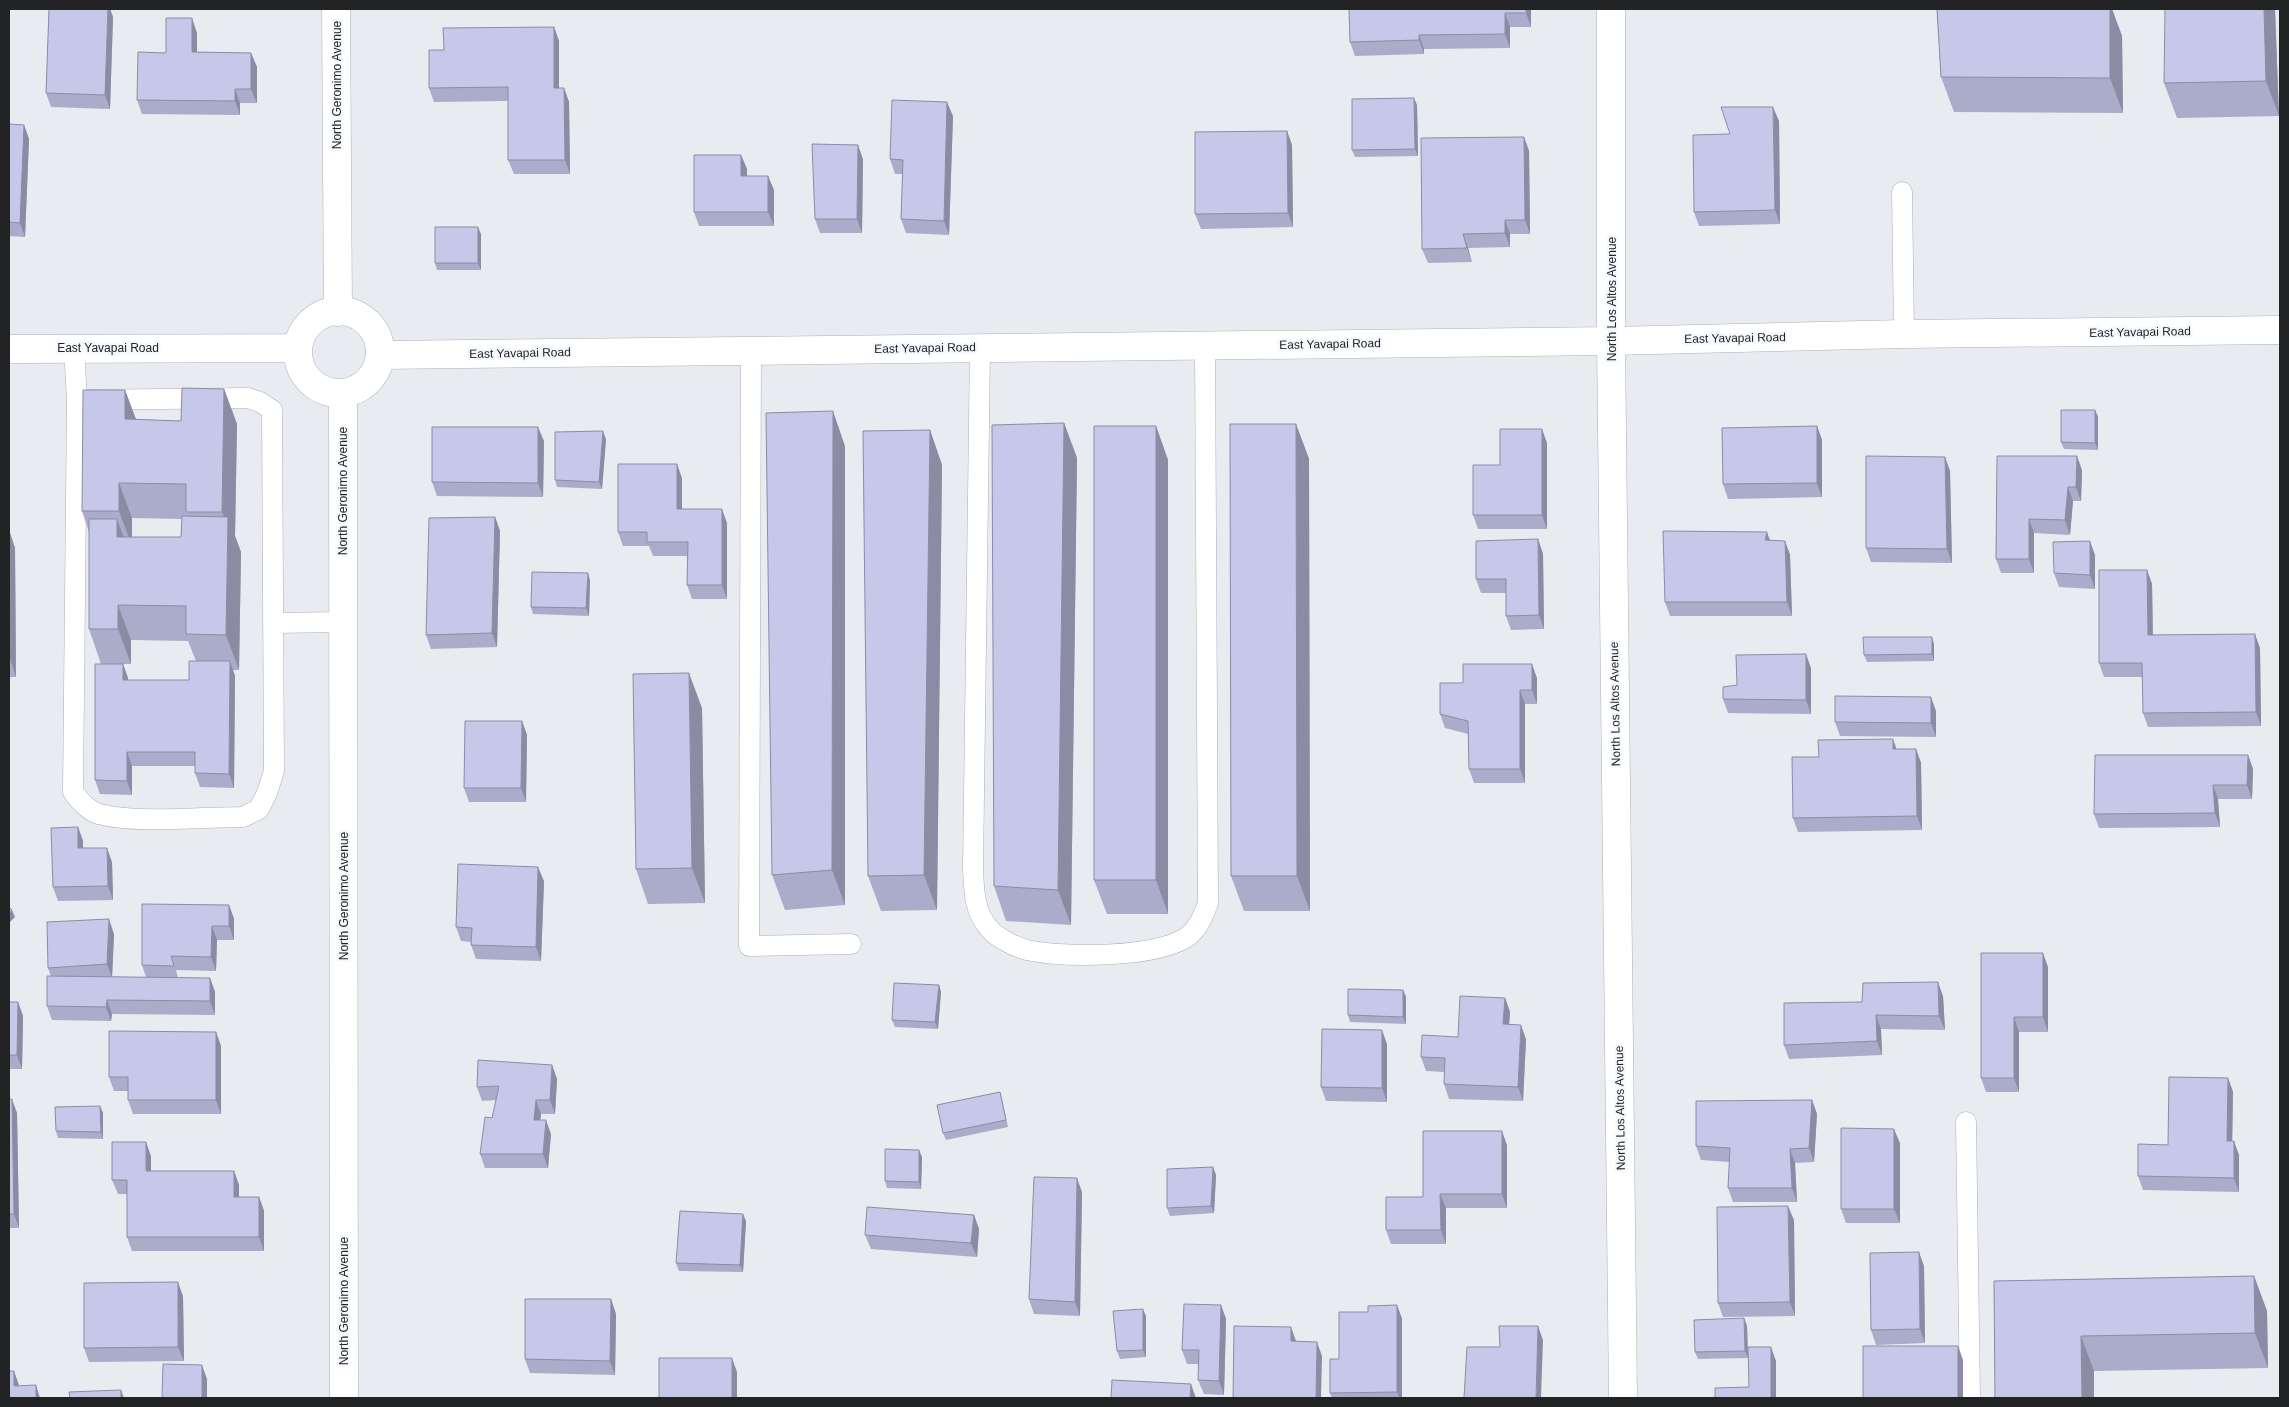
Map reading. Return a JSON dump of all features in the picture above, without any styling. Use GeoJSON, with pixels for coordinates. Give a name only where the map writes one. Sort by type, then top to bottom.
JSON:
{"type":"FeatureCollection","features":[{"type":"Feature","properties":{"kind":"street","name":"North Geronimo Avenue"},"geometry":{"type":"LineString","coordinates":[[336,9],[338,312]]}},
{"type":"Feature","properties":{"kind":"street","name":"North Los Altos Avenue"},"geometry":{"type":"LineString","coordinates":[[1611,9],[1612,341],[1623,1398]]}},
{"type":"Feature","properties":{"kind":"street"},"geometry":{"type":"LineString","coordinates":[[338,312],[357,315],[370,325],[379,345],[380,355],[376,369],[368,381],[356,389],[343,393],[329,392],[316,386],[303,373],[298,362],[297,348],[302,334],[311,321],[323,314],[338,312]]}},
{"type":"Feature","properties":{"kind":"street","name":"East Yavapai Road"},"geometry":{"type":"LineString","coordinates":[[380,355],[1612,341],[1904,334],[2280,330]]}},
{"type":"Feature","properties":{"kind":"street","name":"East Yavapai Road"},"geometry":{"type":"LineString","coordinates":[[9,349],[297,348]]}},
{"type":"Feature","properties":{"kind":"street","name":"North Geronimo Avenue"},"geometry":{"type":"LineString","coordinates":[[343,393],[344,1398]]}},
{"type":"Feature","properties":{"kind":"lane"},"geometry":{"type":"LineString","coordinates":[[1902,192],[1904,334]]}},
{"type":"Feature","properties":{"kind":"lane"},"geometry":{"type":"LineString","coordinates":[[980,348],[973,869],[975,895],[979,912],[988,928],[1024,950],[1057,955],[1142,951],[1170,946],[1187,936],[1201,923],[1208,902],[1205,346]]}},
{"type":"Feature","properties":{"kind":"lane"},"geometry":{"type":"LineString","coordinates":[[74,348],[77,400],[73,792],[82,804],[98,814],[133,819],[243,816],[259,810],[274,771],[272,410],[260,402],[248,398],[77,400]]}},
{"type":"Feature","properties":{"kind":"lane"},"geometry":{"type":"LineString","coordinates":[[751,350],[749,946],[851,944]]}},
{"type":"Feature","properties":{"kind":"lane"},"geometry":{"type":"LineString","coordinates":[[273,623],[343,622]]}},
{"type":"Feature","properties":{"kind":"lane"},"geometry":{"type":"LineString","coordinates":[[1966,1122],[1970,1398]]}},
{"type":"Feature","properties":{"kind":"building"},"geometry":{"type":"Polygon","coordinates":[[[49,9],[108,9],[105,95],[46,93],[49,9]]]}},
{"type":"Feature","properties":{"kind":"building"},"geometry":{"type":"Polygon","coordinates":[[[1349,9],[1526,9],[1526,13],[1505,13],[1505,34],[1419,35],[1419,40],[1350,42],[1349,9]]]}},
{"type":"Feature","properties":{"kind":"building"},"geometry":{"type":"Polygon","coordinates":[[[1937,9],[2110,9],[2110,78],[1941,77],[1937,9]]]}},
{"type":"Feature","properties":{"kind":"building"},"geometry":{"type":"Polygon","coordinates":[[[2165,9],[2264,9],[2266,81],[2164,83],[2165,9]]]}},
{"type":"Feature","properties":{"kind":"building"},"geometry":{"type":"Polygon","coordinates":[[[166,18],[192,18],[192,52],[251,53],[251,89],[235,89],[235,101],[137,100],[138,52],[166,53],[166,18]]]}},
{"type":"Feature","properties":{"kind":"building"},"geometry":{"type":"Polygon","coordinates":[[[554,27],[554,88],[564,88],[565,160],[508,160],[508,87],[429,88],[429,50],[444,50],[443,28],[554,27]]]}},
{"type":"Feature","properties":{"kind":"building"},"geometry":{"type":"Polygon","coordinates":[[[1414,98],[1415,149],[1352,150],[1352,99],[1414,98]]]}},
{"type":"Feature","properties":{"kind":"building"},"geometry":{"type":"Polygon","coordinates":[[[892,100],[947,102],[944,221],[901,219],[903,160],[890,159],[892,100]]]}},
{"type":"Feature","properties":{"kind":"building"},"geometry":{"type":"Polygon","coordinates":[[[1721,107],[1773,107],[1775,210],[1694,212],[1693,135],[1730,134],[1721,107]]]}},
{"type":"Feature","properties":{"kind":"building"},"geometry":{"type":"Polygon","coordinates":[[[9,124],[24,125],[20,223],[9,222],[9,124]]]}},
{"type":"Feature","properties":{"kind":"building"},"geometry":{"type":"Polygon","coordinates":[[[1287,131],[1288,213],[1195,214],[1195,132],[1287,131]]]}},
{"type":"Feature","properties":{"kind":"building"},"geometry":{"type":"Polygon","coordinates":[[[1524,137],[1525,220],[1505,220],[1505,233],[1463,234],[1467,248],[1422,249],[1421,138],[1524,137]]]}},
{"type":"Feature","properties":{"kind":"building"},"geometry":{"type":"Polygon","coordinates":[[[812,144],[858,145],[857,219],[815,219],[812,144]]]}},
{"type":"Feature","properties":{"kind":"building"},"geometry":{"type":"Polygon","coordinates":[[[694,155],[741,155],[741,176],[768,176],[768,212],[694,212],[694,155]]]}},
{"type":"Feature","properties":{"kind":"building"},"geometry":{"type":"Polygon","coordinates":[[[435,227],[478,227],[478,263],[435,263],[435,227]]]}},
{"type":"Feature","properties":{"kind":"building"},"geometry":{"type":"Polygon","coordinates":[[[182,388],[224,389],[222,512],[186,512],[186,484],[119,483],[119,511],[82,511],[83,390],[125,390],[125,419],[181,421],[182,388]]]}},
{"type":"Feature","properties":{"kind":"building"},"geometry":{"type":"Polygon","coordinates":[[[2061,410],[2095,410],[2095,443],[2061,442],[2061,410]]]}},
{"type":"Feature","properties":{"kind":"building"},"geometry":{"type":"Polygon","coordinates":[[[833,411],[832,870],[772,875],[766,413],[833,411]]]}},
{"type":"Feature","properties":{"kind":"building"},"geometry":{"type":"Polygon","coordinates":[[[1064,423],[1058,890],[994,886],[992,425],[1064,423]]]}},
{"type":"Feature","properties":{"kind":"building"},"geometry":{"type":"Polygon","coordinates":[[[1230,424],[1296,424],[1297,876],[1231,876],[1230,424]]]}},
{"type":"Feature","properties":{"kind":"building"},"geometry":{"type":"Polygon","coordinates":[[[1094,426],[1156,426],[1156,880],[1094,880],[1094,426]]]}},
{"type":"Feature","properties":{"kind":"building"},"geometry":{"type":"Polygon","coordinates":[[[1817,426],[1817,483],[1723,484],[1722,428],[1817,426]]]}},
{"type":"Feature","properties":{"kind":"building"},"geometry":{"type":"Polygon","coordinates":[[[432,427],[538,427],[538,483],[432,482],[432,427]]]}},
{"type":"Feature","properties":{"kind":"building"},"geometry":{"type":"Polygon","coordinates":[[[1500,429],[1542,429],[1542,515],[1473,515],[1473,465],[1500,465],[1500,429]]]}},
{"type":"Feature","properties":{"kind":"building"},"geometry":{"type":"Polygon","coordinates":[[[930,430],[924,875],[868,876],[863,431],[930,430]]]}},
{"type":"Feature","properties":{"kind":"building"},"geometry":{"type":"Polygon","coordinates":[[[603,431],[599,482],[555,480],[555,432],[603,431]]]}},
{"type":"Feature","properties":{"kind":"building"},"geometry":{"type":"Polygon","coordinates":[[[1866,456],[1945,457],[1947,549],[1866,548],[1866,456]]]}},
{"type":"Feature","properties":{"kind":"building"},"geometry":{"type":"Polygon","coordinates":[[[1997,456],[2077,456],[2076,487],[2068,487],[2065,520],[2029,519],[2029,559],[1996,559],[1997,456]]]}},
{"type":"Feature","properties":{"kind":"building"},"geometry":{"type":"Polygon","coordinates":[[[618,464],[677,464],[677,509],[722,509],[722,585],[687,585],[688,542],[647,542],[647,532],[618,532],[618,464]]]}},
{"type":"Feature","properties":{"kind":"building"},"geometry":{"type":"Polygon","coordinates":[[[182,516],[228,517],[226,635],[186,634],[186,606],[118,605],[118,629],[89,629],[89,519],[117,519],[117,537],[181,537],[182,516]]]}},
{"type":"Feature","properties":{"kind":"building"},"geometry":{"type":"Polygon","coordinates":[[[495,517],[492,633],[426,635],[429,518],[495,517]]]}},
{"type":"Feature","properties":{"kind":"building"},"geometry":{"type":"Polygon","coordinates":[[[1663,531],[1767,532],[1765,540],[1785,541],[1787,602],[1665,602],[1663,531]]]}},
{"type":"Feature","properties":{"kind":"building"},"geometry":{"type":"Polygon","coordinates":[[[1538,539],[1539,615],[1506,616],[1506,579],[1476,579],[1476,541],[1538,539]]]}},
{"type":"Feature","properties":{"kind":"building"},"geometry":{"type":"Polygon","coordinates":[[[2090,541],[2090,575],[2054,573],[2053,542],[2090,541]]]}},
{"type":"Feature","properties":{"kind":"building"},"geometry":{"type":"Polygon","coordinates":[[[2099,570],[2147,570],[2148,635],[2255,634],[2256,712],[2143,713],[2142,663],[2099,663],[2099,570]]]}},
{"type":"Feature","properties":{"kind":"building"},"geometry":{"type":"Polygon","coordinates":[[[532,572],[588,573],[586,608],[531,607],[532,572]]]}},
{"type":"Feature","properties":{"kind":"building"},"geometry":{"type":"Polygon","coordinates":[[[1863,637],[1932,637],[1932,654],[1864,655],[1863,637]]]}},
{"type":"Feature","properties":{"kind":"building"},"geometry":{"type":"Polygon","coordinates":[[[1806,654],[1806,700],[1723,699],[1723,687],[1737,685],[1736,655],[1806,654]]]}},
{"type":"Feature","properties":{"kind":"building"},"geometry":{"type":"Polygon","coordinates":[[[189,661],[230,661],[229,774],[195,773],[195,752],[127,752],[127,781],[95,780],[95,664],[123,664],[123,680],[189,680],[189,661]]]}},
{"type":"Feature","properties":{"kind":"building"},"geometry":{"type":"Polygon","coordinates":[[[1463,664],[1532,664],[1532,690],[1520,690],[1520,769],[1469,769],[1468,721],[1440,714],[1440,683],[1463,683],[1463,664]]]}},
{"type":"Feature","properties":{"kind":"building"},"geometry":{"type":"Polygon","coordinates":[[[689,673],[692,868],[636,869],[633,674],[689,673]]]}},
{"type":"Feature","properties":{"kind":"building"},"geometry":{"type":"Polygon","coordinates":[[[1835,696],[1931,697],[1931,723],[1835,722],[1835,696]]]}},
{"type":"Feature","properties":{"kind":"building"},"geometry":{"type":"Polygon","coordinates":[[[465,721],[522,721],[521,788],[464,788],[465,721]]]}},
{"type":"Feature","properties":{"kind":"building"},"geometry":{"type":"Polygon","coordinates":[[[1893,739],[1893,749],[1916,749],[1917,816],[1793,818],[1792,757],[1819,757],[1818,740],[1893,739]]]}},
{"type":"Feature","properties":{"kind":"building"},"geometry":{"type":"Polygon","coordinates":[[[2095,755],[2248,755],[2247,785],[2213,785],[2215,813],[2094,814],[2095,755]]]}},
{"type":"Feature","properties":{"kind":"building"},"geometry":{"type":"Polygon","coordinates":[[[78,827],[78,848],[107,848],[108,886],[53,887],[51,828],[78,827]]]}},
{"type":"Feature","properties":{"kind":"building"},"geometry":{"type":"Polygon","coordinates":[[[458,864],[538,867],[536,947],[471,945],[472,928],[456,927],[458,864]]]}},
{"type":"Feature","properties":{"kind":"building"},"geometry":{"type":"Polygon","coordinates":[[[142,904],[229,905],[229,926],[212,926],[211,957],[171,956],[174,966],[142,965],[142,904]]]}},
{"type":"Feature","properties":{"kind":"building"},"geometry":{"type":"Polygon","coordinates":[[[109,919],[107,964],[48,968],[47,922],[109,919]]]}},
{"type":"Feature","properties":{"kind":"building"},"geometry":{"type":"Polygon","coordinates":[[[1981,953],[2043,953],[2043,1017],[2014,1017],[2014,1078],[1981,1078],[1981,953]]]}},
{"type":"Feature","properties":{"kind":"building"},"geometry":{"type":"Polygon","coordinates":[[[47,976],[210,978],[210,1001],[107,1000],[106,1007],[47,1006],[47,976]]]}},
{"type":"Feature","properties":{"kind":"building"},"geometry":{"type":"Polygon","coordinates":[[[1938,982],[1939,1016],[1876,1015],[1877,1041],[1784,1045],[1784,1003],[1862,1002],[1863,983],[1938,982]]]}},
{"type":"Feature","properties":{"kind":"building"},"geometry":{"type":"Polygon","coordinates":[[[894,983],[939,985],[935,1022],[892,1020],[894,983]]]}},
{"type":"Feature","properties":{"kind":"building"},"geometry":{"type":"Polygon","coordinates":[[[1348,989],[1403,990],[1403,1017],[1348,1015],[1348,989]]]}},
{"type":"Feature","properties":{"kind":"building"},"geometry":{"type":"Polygon","coordinates":[[[1460,996],[1505,998],[1503,1024],[1521,1025],[1518,1087],[1444,1084],[1445,1058],[1421,1057],[1422,1035],[1458,1037],[1460,996]]]}},
{"type":"Feature","properties":{"kind":"building"},"geometry":{"type":"Polygon","coordinates":[[[9,1002],[18,1002],[17,1055],[9,1055],[9,1002]]]}},
{"type":"Feature","properties":{"kind":"building"},"geometry":{"type":"Polygon","coordinates":[[[1322,1029],[1382,1030],[1382,1088],[1321,1087],[1322,1029]]]}},
{"type":"Feature","properties":{"kind":"building"},"geometry":{"type":"Polygon","coordinates":[[[109,1031],[216,1032],[216,1100],[128,1100],[128,1077],[109,1077],[109,1031]]]}},
{"type":"Feature","properties":{"kind":"building"},"geometry":{"type":"Polygon","coordinates":[[[478,1060],[552,1065],[550,1100],[536,1100],[534,1120],[546,1120],[543,1154],[480,1154],[485,1117],[492,1118],[499,1086],[477,1087],[478,1060]]]}},
{"type":"Feature","properties":{"kind":"building"},"geometry":{"type":"Polygon","coordinates":[[[2169,1077],[2228,1078],[2227,1141],[2234,1141],[2234,1178],[2138,1176],[2138,1144],[2168,1145],[2169,1077]]]}},
{"type":"Feature","properties":{"kind":"building"},"geometry":{"type":"Polygon","coordinates":[[[1000,1092],[1006,1120],[943,1133],[937,1105],[1000,1092]]]}},
{"type":"Feature","properties":{"kind":"building"},"geometry":{"type":"Polygon","coordinates":[[[9,1099],[12,1099],[14,1214],[9,1214],[9,1099]]]}},
{"type":"Feature","properties":{"kind":"building"},"geometry":{"type":"Polygon","coordinates":[[[1812,1100],[1809,1148],[1790,1149],[1792,1188],[1728,1188],[1730,1148],[1696,1146],[1696,1101],[1812,1100]]]}},
{"type":"Feature","properties":{"kind":"building"},"geometry":{"type":"Polygon","coordinates":[[[100,1106],[101,1132],[56,1131],[55,1107],[100,1106]]]}},
{"type":"Feature","properties":{"kind":"building"},"geometry":{"type":"Polygon","coordinates":[[[1841,1128],[1894,1129],[1894,1209],[1841,1209],[1841,1128]]]}},
{"type":"Feature","properties":{"kind":"building"},"geometry":{"type":"Polygon","coordinates":[[[1423,1131],[1502,1131],[1502,1194],[1440,1194],[1441,1230],[1386,1230],[1386,1197],[1423,1197],[1423,1131]]]}},
{"type":"Feature","properties":{"kind":"building"},"geometry":{"type":"Polygon","coordinates":[[[112,1142],[146,1142],[146,1171],[234,1171],[234,1197],[259,1197],[259,1237],[127,1237],[127,1180],[112,1180],[112,1142]]]}},
{"type":"Feature","properties":{"kind":"building"},"geometry":{"type":"Polygon","coordinates":[[[885,1149],[919,1150],[919,1182],[885,1181],[885,1149]]]}},
{"type":"Feature","properties":{"kind":"building"},"geometry":{"type":"Polygon","coordinates":[[[1213,1167],[1211,1206],[1167,1208],[1167,1169],[1213,1167]]]}},
{"type":"Feature","properties":{"kind":"building"},"geometry":{"type":"Polygon","coordinates":[[[1034,1177],[1077,1178],[1075,1302],[1029,1299],[1034,1177]]]}},
{"type":"Feature","properties":{"kind":"building"},"geometry":{"type":"Polygon","coordinates":[[[1788,1206],[1790,1302],[1718,1303],[1717,1207],[1788,1206]]]}},
{"type":"Feature","properties":{"kind":"building"},"geometry":{"type":"Polygon","coordinates":[[[867,1207],[974,1215],[971,1243],[865,1235],[867,1207]]]}},
{"type":"Feature","properties":{"kind":"building"},"geometry":{"type":"Polygon","coordinates":[[[680,1211],[743,1214],[740,1265],[676,1263],[680,1211]]]}},
{"type":"Feature","properties":{"kind":"building"},"geometry":{"type":"Polygon","coordinates":[[[1919,1252],[1920,1329],[1871,1330],[1870,1253],[1919,1252]]]}},
{"type":"Feature","properties":{"kind":"building"},"geometry":{"type":"Polygon","coordinates":[[[2254,1276],[2255,1333],[2081,1336],[2082,1398],[1995,1398],[1994,1281],[2254,1276]]]}},
{"type":"Feature","properties":{"kind":"building"},"geometry":{"type":"Polygon","coordinates":[[[178,1282],[178,1347],[84,1348],[84,1283],[178,1282]]]}},
{"type":"Feature","properties":{"kind":"building"},"geometry":{"type":"Polygon","coordinates":[[[525,1299],[611,1299],[610,1361],[525,1359],[525,1299]]]}},
{"type":"Feature","properties":{"kind":"building"},"geometry":{"type":"Polygon","coordinates":[[[1184,1304],[1221,1305],[1219,1381],[1198,1380],[1199,1350],[1182,1350],[1184,1304]]]}},
{"type":"Feature","properties":{"kind":"building"},"geometry":{"type":"Polygon","coordinates":[[[1397,1305],[1397,1392],[1330,1393],[1330,1359],[1339,1359],[1339,1312],[1368,1312],[1368,1306],[1397,1305]]]}},
{"type":"Feature","properties":{"kind":"building"},"geometry":{"type":"Polygon","coordinates":[[[1143,1309],[1143,1350],[1117,1351],[1113,1311],[1143,1309]]]}},
{"type":"Feature","properties":{"kind":"building"},"geometry":{"type":"Polygon","coordinates":[[[1744,1318],[1745,1351],[1695,1352],[1694,1320],[1744,1318]]]}},
{"type":"Feature","properties":{"kind":"building"},"geometry":{"type":"Polygon","coordinates":[[[1234,1326],[1291,1327],[1291,1341],[1317,1342],[1316,1398],[1233,1398],[1234,1326]]]}},
{"type":"Feature","properties":{"kind":"building"},"geometry":{"type":"Polygon","coordinates":[[[1499,1326],[1538,1326],[1536,1398],[1464,1398],[1467,1347],[1500,1347],[1499,1326]]]}},
{"type":"Feature","properties":{"kind":"building"},"geometry":{"type":"Polygon","coordinates":[[[1863,1346],[1958,1346],[1958,1398],[1863,1398],[1863,1346]]]}},
{"type":"Feature","properties":{"kind":"building"},"geometry":{"type":"Polygon","coordinates":[[[1748,1347],[1771,1347],[1771,1398],[1715,1398],[1715,1388],[1749,1387],[1748,1347]]]}},
{"type":"Feature","properties":{"kind":"building"},"geometry":{"type":"Polygon","coordinates":[[[659,1358],[732,1358],[732,1398],[659,1398],[659,1358]]]}},
{"type":"Feature","properties":{"kind":"building"},"geometry":{"type":"Polygon","coordinates":[[[163,1364],[202,1365],[202,1398],[162,1398],[163,1364]]]}},
{"type":"Feature","properties":{"kind":"building"},"geometry":{"type":"Polygon","coordinates":[[[9,1371],[14,1371],[14,1386],[36,1385],[36,1398],[9,1398],[9,1371]]]}},
{"type":"Feature","properties":{"kind":"building"},"geometry":{"type":"Polygon","coordinates":[[[1112,1380],[1191,1384],[1190,1398],[1111,1398],[1112,1380]]]}},
{"type":"Feature","properties":{"kind":"building"},"geometry":{"type":"Polygon","coordinates":[[[121,1390],[121,1398],[70,1398],[69,1392],[121,1390]]]}}]}
